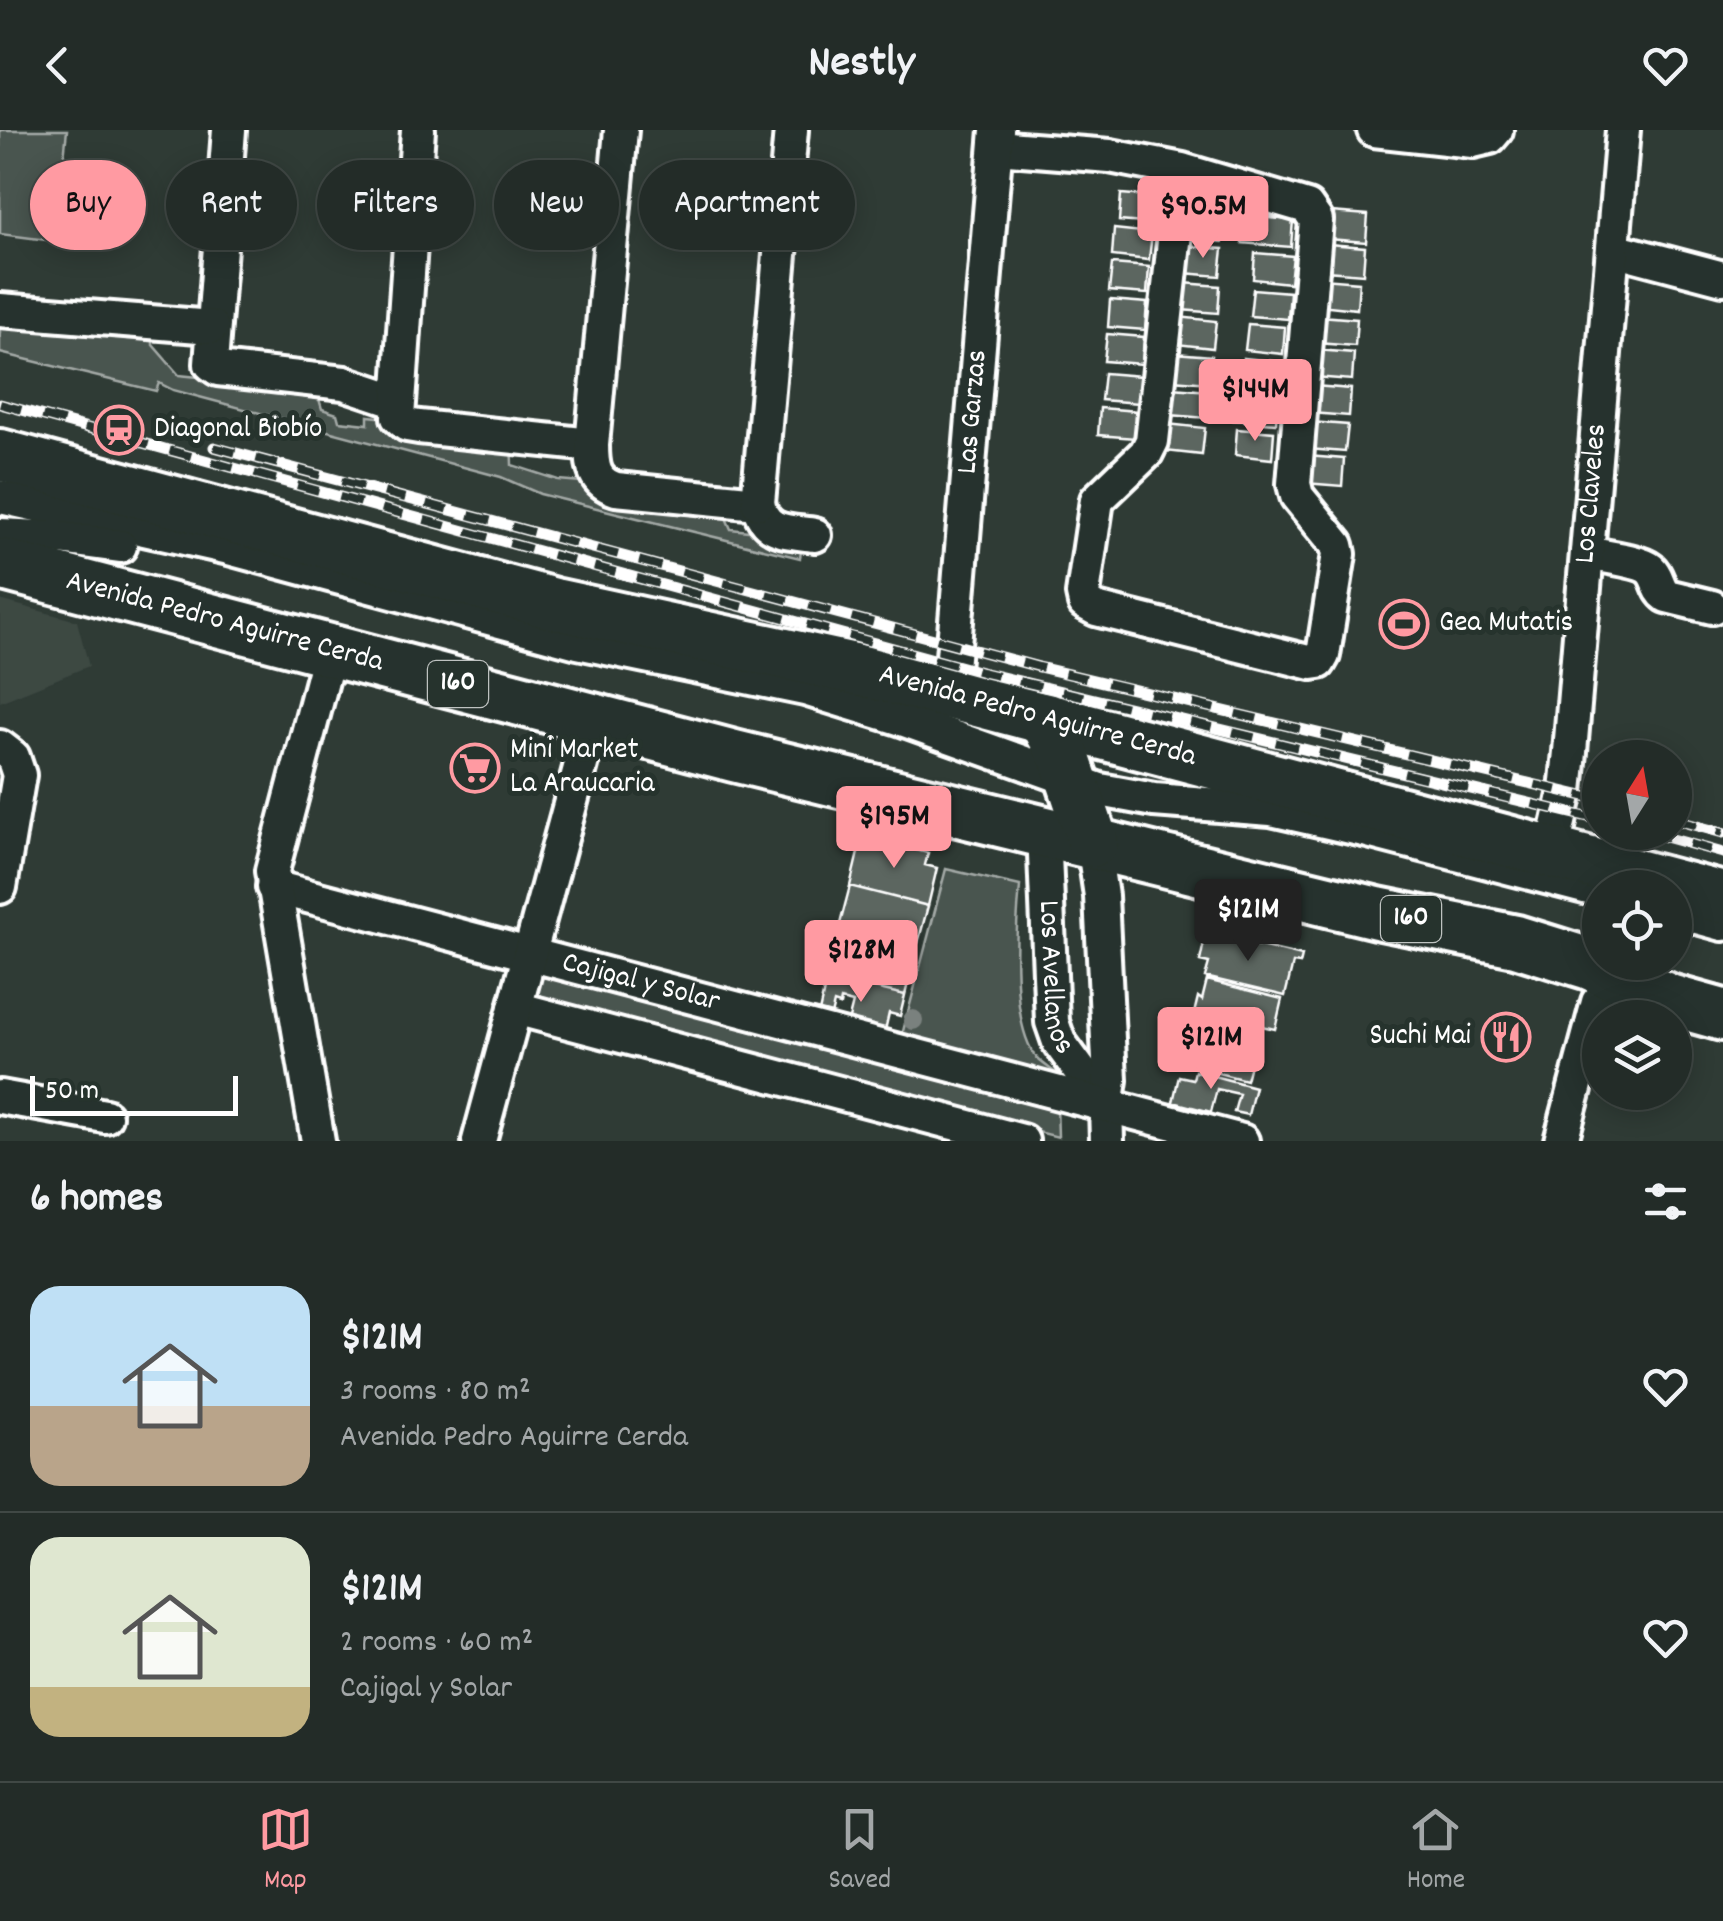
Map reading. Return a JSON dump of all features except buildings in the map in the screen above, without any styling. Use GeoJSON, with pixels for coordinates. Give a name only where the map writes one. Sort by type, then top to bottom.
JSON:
{"type":"FeatureCollection","features":[{"type":"Feature","properties":{"kind":"highway","name":"Avenida Pedro Aguirre Cerda"},"geometry":{"type":"LineString","coordinates":[[0,455],[554,604],[848,667],[1723,898]]}},
{"type":"Feature","properties":{"kind":"highway","name":"Avenida Pedro Aguirre Cerda"},"geometry":{"type":"LineString","coordinates":[[8,539],[330,650],[593,720],[1073,814],[1378,913],[1540,948],[1590,964],[1669,1000],[1723,1016]]}},
{"type":"Feature","properties":{"kind":"highway"},"geometry":{"type":"LineString","coordinates":[[1044,718],[1073,814]]}},
{"type":"Feature","properties":{"kind":"street"},"geometry":{"type":"LineString","coordinates":[[229,130],[209,358],[218,370],[344,383],[398,401]]}},
{"type":"Feature","properties":{"kind":"street"},"geometry":{"type":"LineString","coordinates":[[418,130],[398,417],[419,428],[592,446]]}},
{"type":"Feature","properties":{"kind":"street"},"geometry":{"type":"LineString","coordinates":[[621,130],[592,446],[594,469],[598,478],[616,489],[758,503]]}},
{"type":"Feature","properties":{"kind":"street"},"geometry":{"type":"LineString","coordinates":[[791,130],[758,503],[764,521],[772,528],[815,534]]}},
{"type":"Feature","properties":{"kind":"street"},"geometry":{"type":"LineString","coordinates":[[1374,130],[1473,141],[1490,137],[1496,130]]}},
{"type":"Feature","properties":{"kind":"street","name":"Los Claveles"},"geometry":{"type":"LineString","coordinates":[[1552,853],[1566,791],[1623,130]]}},
{"type":"Feature","properties":{"kind":"street"},"geometry":{"type":"LineString","coordinates":[[996,139],[1182,170],[1314,212],[1294,484],[1298,496],[1337,546],[1340,565],[1319,662],[1096,608],[1086,603],[1083,594],[1097,500],[1146,453],[1152,441],[1182,170]]}},
{"type":"Feature","properties":{"kind":"street","name":"Las Garzas"},"geometry":{"type":"LineString","coordinates":[[950,693],[996,139]]}},
{"type":"Feature","properties":{"kind":"street"},"geometry":{"type":"LineString","coordinates":[[1612,249],[1723,278]]}},
{"type":"Feature","properties":{"kind":"street"},"geometry":{"type":"LineString","coordinates":[[0,310],[212,327]]}},
{"type":"Feature","properties":{"kind":"street"},"geometry":{"type":"LineString","coordinates":[[8,539],[60,538],[190,557],[546,648],[788,700],[895,732],[1073,814],[1240,822],[1308,832],[1582,903]]}},
{"type":"Feature","properties":{"kind":"street"},"geometry":{"type":"LineString","coordinates":[[1587,553],[1645,566],[1667,596],[1712,607]]}},
{"type":"Feature","properties":{"kind":"street"},"geometry":{"type":"LineString","coordinates":[[318,1141],[273,888],[275,853],[330,650]]}},
{"type":"Feature","properties":{"kind":"street"},"geometry":{"type":"LineString","coordinates":[[479,1141],[593,720]]}},
{"type":"Feature","properties":{"kind":"street"},"geometry":{"type":"LineString","coordinates":[[0,747],[13,757],[19,775],[0,887]]}},
{"type":"Feature","properties":{"kind":"street"},"geometry":{"type":"LineString","coordinates":[[1073,814],[1154,800],[1272,810],[1582,887]]}},
{"type":"Feature","properties":{"kind":"street","name":"Los Avellanos"},"geometry":{"type":"LineString","coordinates":[[1073,814],[1052,1022],[1059,1042],[1106,1106]]}},
{"type":"Feature","properties":{"kind":"street","name":"Los Avellanos"},"geometry":{"type":"LineString","coordinates":[[1073,814],[1101,896],[1110,1080],[1107,1141]]}},
{"type":"Feature","properties":{"kind":"street","name":"Cajigal y Solar"},"geometry":{"type":"LineString","coordinates":[[273,888],[1242,1141]]}},
{"type":"Feature","properties":{"kind":"street"},"geometry":{"type":"LineString","coordinates":[[1692,916],[1723,924]]}},
{"type":"Feature","properties":{"kind":"street"},"geometry":{"type":"LineString","coordinates":[[1692,932],[1723,940]]}},
{"type":"Feature","properties":{"kind":"street","name":"Cajigal y Solar"},"geometry":{"type":"LineString","coordinates":[[515,1008],[1022,1141]]}},
{"type":"Feature","properties":{"kind":"street"},"geometry":{"type":"LineString","coordinates":[[1561,1141],[1582,1062]]}},
{"type":"Feature","properties":{"kind":"street"},"geometry":{"type":"LineString","coordinates":[[0,1097],[106,1116]]}},
{"type":"Feature","properties":{"kind":"shaded area"},"geometry":{"type":"Polygon","coordinates":[[[0,130],[67,130],[64,160],[30,160],[30,238],[0,234],[0,130]]]}},
{"type":"Feature","properties":{"kind":"shaded area"},"geometry":{"type":"Polygon","coordinates":[[[0,317],[153,328],[153,345],[179,375],[316,389],[322,409],[337,414],[339,421],[368,424],[368,416],[494,429],[511,438],[512,465],[558,480],[715,493],[731,529],[803,537],[800,558],[540,494],[501,477],[173,390],[159,383],[156,391],[0,353],[0,317]]]}},
{"type":"Feature","properties":{"kind":"shaded area"},"geometry":{"type":"Polygon","coordinates":[[[0,600],[77,621],[89,666],[0,702],[0,600]]]}},
{"type":"Feature","properties":{"kind":"shaded area"},"geometry":{"type":"Polygon","coordinates":[[[946,869],[1020,886],[1017,976],[1022,1025],[1038,1059],[1057,1074],[902,1035],[946,869]]]}},
{"type":"Feature","properties":{"kind":"shaded area"},"geometry":{"type":"Polygon","coordinates":[[[534,968],[1057,1105],[1058,1137],[524,1002],[534,968]]]}},
{"type":"Feature","properties":{"kind":"railway"},"geometry":{"type":"LineString","coordinates":[[0,404],[981,672],[1582,816]]}},
{"type":"Feature","properties":{"kind":"railway"},"geometry":{"type":"LineString","coordinates":[[214,447],[1039,667],[1582,796]]}},
{"type":"Feature","properties":{"kind":"railway"},"geometry":{"type":"LineString","coordinates":[[1692,825],[1723,833]]}},
{"type":"Feature","properties":{"kind":"railway"},"geometry":{"type":"LineString","coordinates":[[1692,844],[1723,853]]}},
{"type":"Feature","properties":{"kind":"place","name":"Diagonal Biobío"},"geometry":{"type":"Point","coordinates":[119,430]}},
{"type":"Feature","properties":{"kind":"place","name":"Gea Mutatis"},"geometry":{"type":"Point","coordinates":[1404,624]}},
{"type":"Feature","properties":{"kind":"place","name":"Mini Market La Araucaria"},"geometry":{"type":"Point","coordinates":[475,768]}},
{"type":"Feature","properties":{"kind":"place","name":"Suchi Mai"},"geometry":{"type":"Point","coordinates":[1506,1037]}}]}
